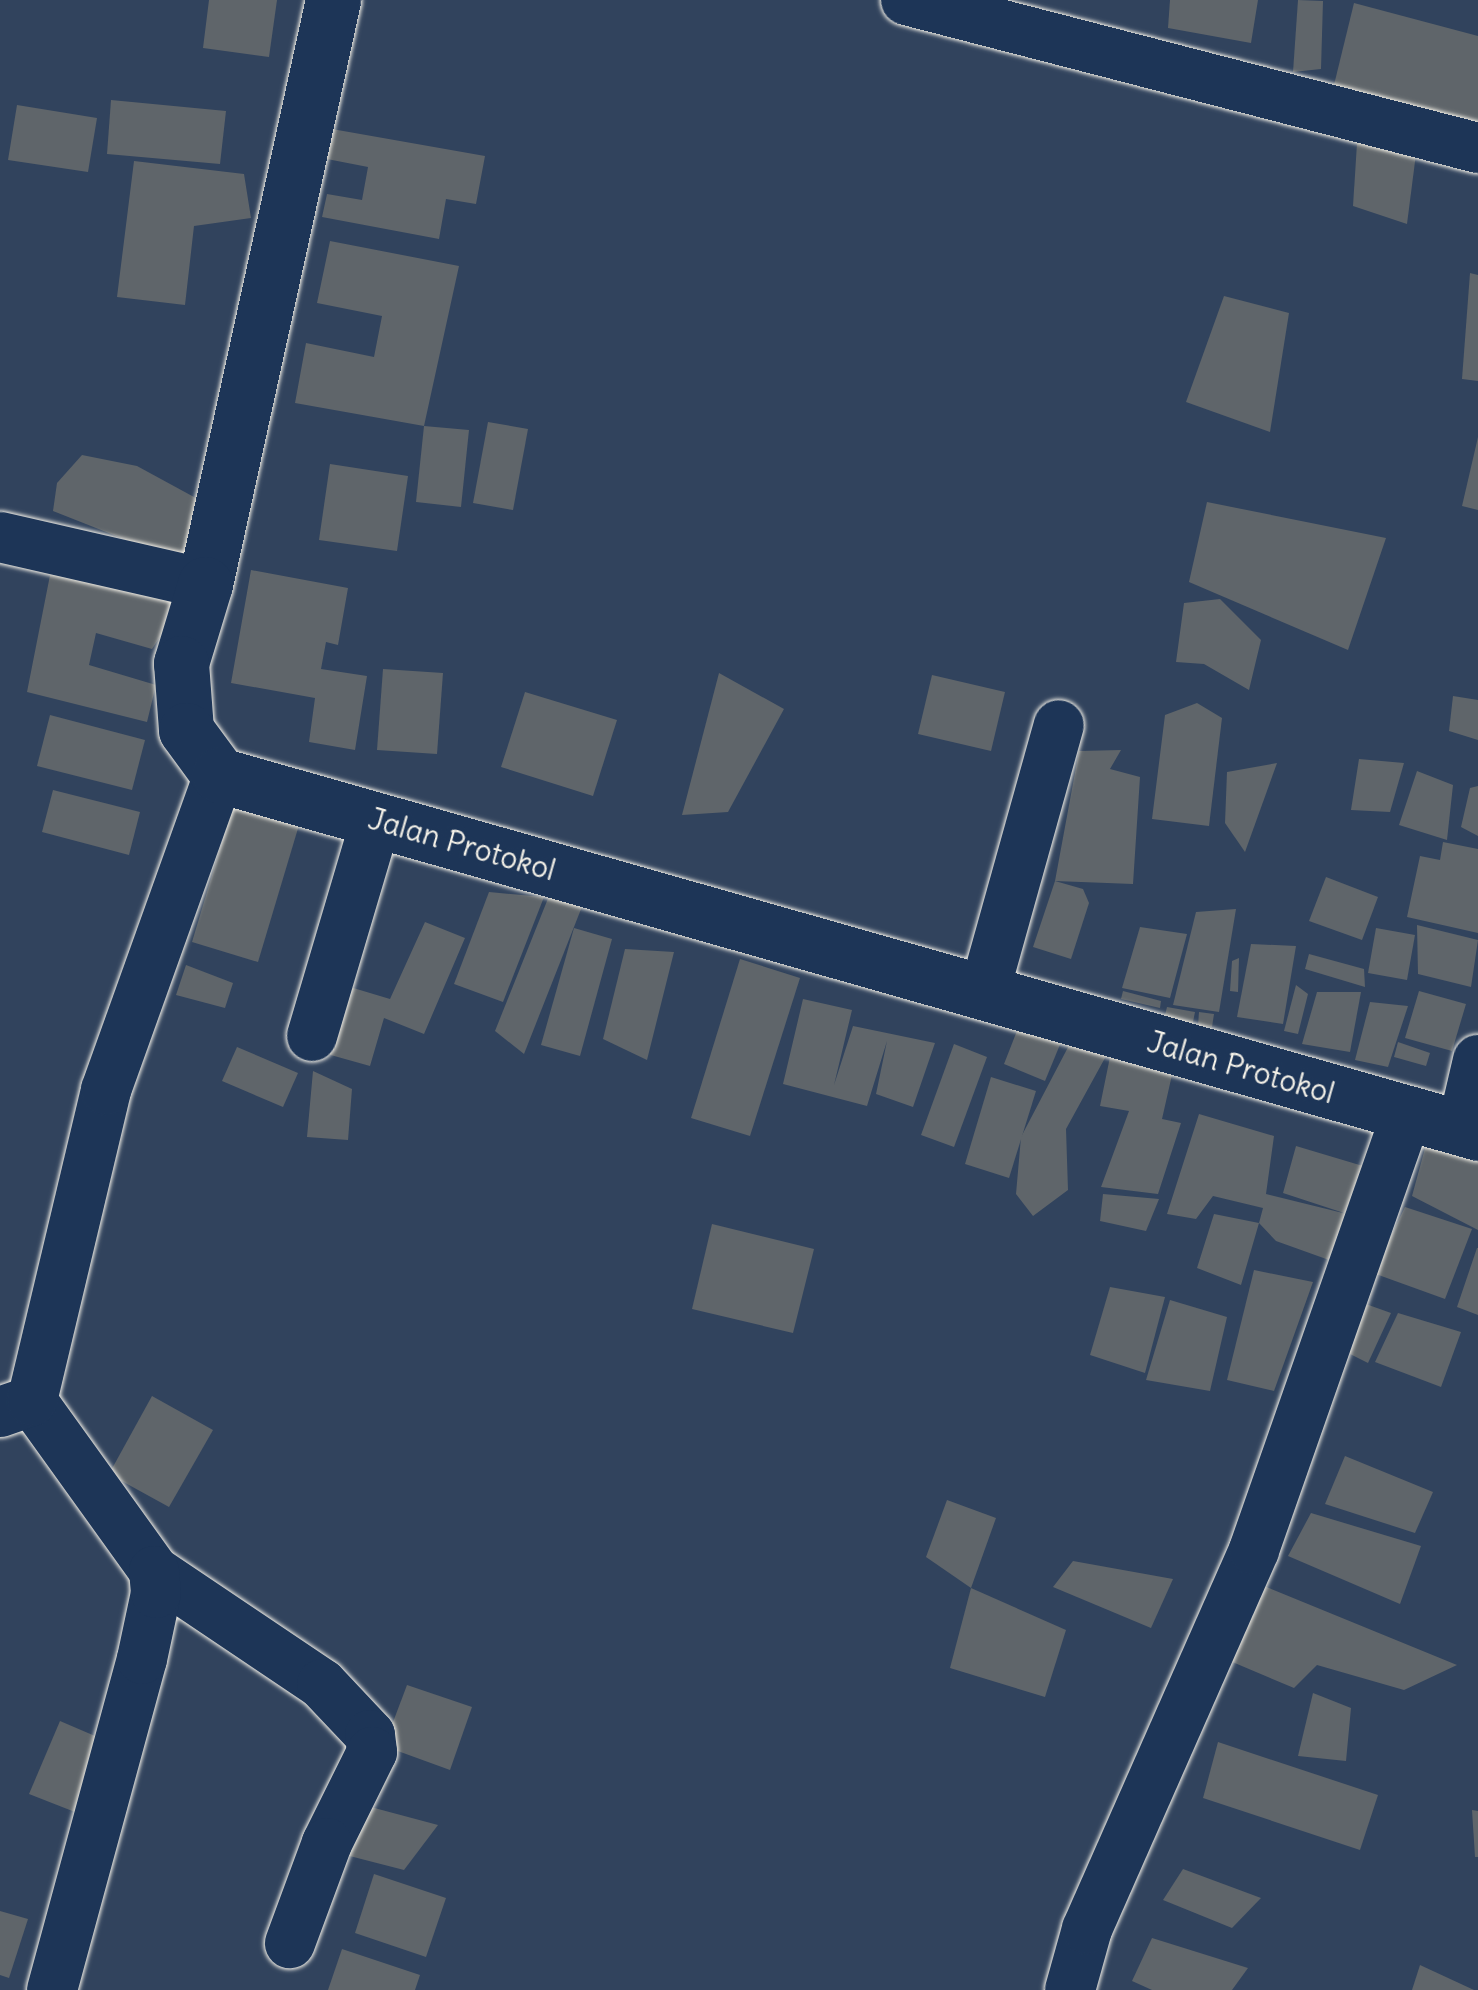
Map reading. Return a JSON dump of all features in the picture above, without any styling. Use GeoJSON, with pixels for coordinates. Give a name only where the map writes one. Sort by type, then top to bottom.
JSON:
{"type":"FeatureCollection","features":[{"type":"Feature","properties":{"kind":"street"},"geometry":{"type":"LineString","coordinates":[[290,1943],[373,1742],[322,1684],[154,1571],[16,1406],[106,1090],[219,774],[186,730],[179,695],[181,662],[205,584],[333,0]]}},
{"type":"Feature","properties":{"kind":"street"},"geometry":{"type":"LineString","coordinates":[[906,0],[1478,148]]}},
{"type":"Feature","properties":{"kind":"street"},"geometry":{"type":"LineString","coordinates":[[0,537],[205,584]]}},
{"type":"Feature","properties":{"kind":"street"},"geometry":{"type":"LineString","coordinates":[[984,993],[1059,724]]}},
{"type":"Feature","properties":{"kind":"street","name":"Jalan Protokol"},"geometry":{"type":"LineString","coordinates":[[219,774],[1470,1131]]}},
{"type":"Feature","properties":{"kind":"street"},"geometry":{"type":"LineString","coordinates":[[312,1036],[376,820]]}},
{"type":"Feature","properties":{"kind":"street"},"geometry":{"type":"LineString","coordinates":[[1470,1131],[1478,1060]]}},
{"type":"Feature","properties":{"kind":"street"},"geometry":{"type":"LineString","coordinates":[[1070,1990],[1087,1930],[1254,1550],[1408,1114]]}},
{"type":"Feature","properties":{"kind":"street"},"geometry":{"type":"LineString","coordinates":[[52,1990],[142,1659],[156,1593],[154,1571]]}},
{"type":"Feature","properties":{"kind":"building"},"geometry":{"type":"Polygon","coordinates":[[[209,0],[277,0],[269,57],[203,48],[209,0]]]}},
{"type":"Feature","properties":{"kind":"building"},"geometry":{"type":"Polygon","coordinates":[[[1170,0],[1258,0],[1251,43],[1168,28],[1170,0]]]}},
{"type":"Feature","properties":{"kind":"building"},"geometry":{"type":"Polygon","coordinates":[[[1298,0],[1323,1],[1321,69],[1293,72],[1298,0]]]}},
{"type":"Feature","properties":{"kind":"building"},"geometry":{"type":"Polygon","coordinates":[[[1354,3],[1478,36],[1478,127],[1333,89],[1354,3]]]}},
{"type":"Feature","properties":{"kind":"building"},"geometry":{"type":"Polygon","coordinates":[[[111,100],[226,111],[220,164],[107,154],[111,100]]]}},
{"type":"Feature","properties":{"kind":"building"},"geometry":{"type":"Polygon","coordinates":[[[17,105],[97,118],[88,172],[8,160],[17,105]]]}},
{"type":"Feature","properties":{"kind":"building"},"geometry":{"type":"Polygon","coordinates":[[[1358,128],[1417,146],[1407,224],[1353,206],[1358,128]]]}},
{"type":"Feature","properties":{"kind":"building"},"geometry":{"type":"Polygon","coordinates":[[[332,129],[485,156],[476,204],[446,199],[439,239],[322,217],[327,194],[362,200],[368,167],[327,159],[332,129]]]}},
{"type":"Feature","properties":{"kind":"building"},"geometry":{"type":"Polygon","coordinates":[[[134,161],[244,174],[251,218],[194,226],[185,305],[117,297],[134,161]]]}},
{"type":"Feature","properties":{"kind":"building"},"geometry":{"type":"Polygon","coordinates":[[[330,241],[459,266],[424,426],[295,403],[306,343],[374,357],[382,316],[317,303],[330,241]]]}},
{"type":"Feature","properties":{"kind":"building"},"geometry":{"type":"Polygon","coordinates":[[[1470,273],[1478,275],[1478,381],[1462,379],[1470,273]]]}},
{"type":"Feature","properties":{"kind":"building"},"geometry":{"type":"Polygon","coordinates":[[[1224,296],[1289,313],[1270,432],[1186,402],[1224,296]]]}},
{"type":"Feature","properties":{"kind":"building"},"geometry":{"type":"Polygon","coordinates":[[[488,422],[528,429],[513,510],[473,503],[488,422]]]}},
{"type":"Feature","properties":{"kind":"building"},"geometry":{"type":"Polygon","coordinates":[[[424,426],[469,430],[461,507],[416,502],[424,426]]]}},
{"type":"Feature","properties":{"kind":"building"},"geometry":{"type":"Polygon","coordinates":[[[1478,437],[1478,510],[1462,506],[1478,437]]]}},
{"type":"Feature","properties":{"kind":"building"},"geometry":{"type":"Polygon","coordinates":[[[82,455],[137,466],[205,503],[182,562],[53,511],[57,483],[82,455]]]}},
{"type":"Feature","properties":{"kind":"building"},"geometry":{"type":"Polygon","coordinates":[[[330,464],[408,476],[397,551],[319,540],[330,464]]]}},
{"type":"Feature","properties":{"kind":"building"},"geometry":{"type":"Polygon","coordinates":[[[1207,502],[1386,538],[1348,650],[1189,582],[1207,502]]]}},
{"type":"Feature","properties":{"kind":"building"},"geometry":{"type":"Polygon","coordinates":[[[52,565],[189,593],[152,649],[96,633],[89,665],[156,685],[147,722],[27,692],[52,565]]]}},
{"type":"Feature","properties":{"kind":"building"},"geometry":{"type":"Polygon","coordinates":[[[251,570],[348,588],[338,645],[326,642],[321,669],[367,676],[355,750],[309,742],[315,698],[231,683],[251,570]]]}},
{"type":"Feature","properties":{"kind":"building"},"geometry":{"type":"Polygon","coordinates":[[[1220,599],[1261,640],[1249,690],[1204,664],[1176,662],[1184,603],[1220,599]]]}},
{"type":"Feature","properties":{"kind":"building"},"geometry":{"type":"Polygon","coordinates":[[[383,669],[443,673],[437,754],[377,750],[383,669]]]}},
{"type":"Feature","properties":{"kind":"building"},"geometry":{"type":"Polygon","coordinates":[[[719,673],[784,709],[728,812],[682,815],[719,673]]]}},
{"type":"Feature","properties":{"kind":"building"},"geometry":{"type":"Polygon","coordinates":[[[932,675],[1005,692],[991,751],[918,734],[932,675]]]}},
{"type":"Feature","properties":{"kind":"building"},"geometry":{"type":"Polygon","coordinates":[[[525,692],[617,720],[593,796],[501,767],[525,692]]]}},
{"type":"Feature","properties":{"kind":"building"},"geometry":{"type":"Polygon","coordinates":[[[1453,696],[1478,700],[1478,740],[1449,731],[1453,696]]]}},
{"type":"Feature","properties":{"kind":"building"},"geometry":{"type":"Polygon","coordinates":[[[1197,703],[1222,718],[1209,826],[1152,819],[1165,715],[1197,703]]]}},
{"type":"Feature","properties":{"kind":"building"},"geometry":{"type":"Polygon","coordinates":[[[50,715],[145,740],[132,790],[37,766],[50,715]]]}},
{"type":"Feature","properties":{"kind":"building"},"geometry":{"type":"Polygon","coordinates":[[[1121,750],[1110,769],[1140,777],[1133,884],[1055,881],[1079,751],[1121,750]]]}},
{"type":"Feature","properties":{"kind":"building"},"geometry":{"type":"Polygon","coordinates":[[[1359,759],[1404,763],[1390,812],[1351,810],[1359,759]]]}},
{"type":"Feature","properties":{"kind":"building"},"geometry":{"type":"Polygon","coordinates":[[[1277,763],[1245,852],[1225,823],[1227,772],[1277,763]]]}},
{"type":"Feature","properties":{"kind":"building"},"geometry":{"type":"Polygon","coordinates":[[[1417,771],[1453,785],[1447,840],[1399,825],[1417,771]]]}},
{"type":"Feature","properties":{"kind":"building"},"geometry":{"type":"Polygon","coordinates":[[[1478,786],[1478,836],[1461,827],[1470,788],[1478,786]]]}},
{"type":"Feature","properties":{"kind":"building"},"geometry":{"type":"Polygon","coordinates":[[[53,790],[140,812],[129,855],[42,832],[53,790]]]}},
{"type":"Feature","properties":{"kind":"building"},"geometry":{"type":"Polygon","coordinates":[[[236,795],[302,815],[258,962],[192,942],[236,795]]]}},
{"type":"Feature","properties":{"kind":"building"},"geometry":{"type":"Polygon","coordinates":[[[1443,842],[1478,849],[1478,933],[1407,917],[1420,856],[1440,860],[1443,842]]]}},
{"type":"Feature","properties":{"kind":"building"},"geometry":{"type":"Polygon","coordinates":[[[1326,877],[1378,897],[1362,940],[1309,921],[1326,877]]]}},
{"type":"Feature","properties":{"kind":"building"},"geometry":{"type":"Polygon","coordinates":[[[1055,881],[1083,889],[1089,903],[1071,959],[1033,947],[1055,881]]]}},
{"type":"Feature","properties":{"kind":"building"},"geometry":{"type":"Polygon","coordinates":[[[553,886],[585,899],[524,1054],[495,1031],[553,886]]]}},
{"type":"Feature","properties":{"kind":"building"},"geometry":{"type":"Polygon","coordinates":[[[489,892],[544,897],[503,1002],[454,984],[489,892]]]}},
{"type":"Feature","properties":{"kind":"building"},"geometry":{"type":"Polygon","coordinates":[[[1236,909],[1219,1012],[1173,1005],[1196,912],[1236,909]]]}},
{"type":"Feature","properties":{"kind":"building"},"geometry":{"type":"Polygon","coordinates":[[[425,922],[465,938],[424,1034],[384,1018],[370,1066],[320,1052],[340,984],[390,999],[425,922]]]}},
{"type":"Feature","properties":{"kind":"building"},"geometry":{"type":"Polygon","coordinates":[[[1417,925],[1478,940],[1471,987],[1418,974],[1417,925]]]}},
{"type":"Feature","properties":{"kind":"building"},"geometry":{"type":"Polygon","coordinates":[[[1140,927],[1187,934],[1170,998],[1122,988],[1140,927]]]}},
{"type":"Feature","properties":{"kind":"building"},"geometry":{"type":"Polygon","coordinates":[[[574,928],[612,939],[580,1056],[541,1045],[574,928]]]}},
{"type":"Feature","properties":{"kind":"building"},"geometry":{"type":"Polygon","coordinates":[[[1376,928],[1415,935],[1407,980],[1368,973],[1376,928]]]}},
{"type":"Feature","properties":{"kind":"building"},"geometry":{"type":"Polygon","coordinates":[[[1251,944],[1296,946],[1283,1024],[1237,1017],[1251,944]]]}},
{"type":"Feature","properties":{"kind":"building"},"geometry":{"type":"Polygon","coordinates":[[[625,949],[674,952],[647,1060],[603,1039],[625,949]]]}},
{"type":"Feature","properties":{"kind":"building"},"geometry":{"type":"Polygon","coordinates":[[[1309,954],[1364,969],[1365,987],[1305,969],[1309,954]]]}},
{"type":"Feature","properties":{"kind":"building"},"geometry":{"type":"Polygon","coordinates":[[[1239,958],[1238,992],[1230,991],[1232,961],[1239,958]]]}},
{"type":"Feature","properties":{"kind":"building"},"geometry":{"type":"Polygon","coordinates":[[[740,959],[800,978],[750,1136],[691,1118],[740,959]]]}},
{"type":"Feature","properties":{"kind":"building"},"geometry":{"type":"Polygon","coordinates":[[[186,965],[233,983],[225,1008],[176,995],[186,965]]]}},
{"type":"Feature","properties":{"kind":"building"},"geometry":{"type":"Polygon","coordinates":[[[1296,985],[1308,994],[1298,1034],[1284,1031],[1296,985]]]}},
{"type":"Feature","properties":{"kind":"building"},"geometry":{"type":"Polygon","coordinates":[[[1123,991],[1161,1001],[1160,1008],[1121,999],[1123,991]]]}},
{"type":"Feature","properties":{"kind":"building"},"geometry":{"type":"Polygon","coordinates":[[[1419,991],[1466,1004],[1452,1051],[1405,1038],[1419,991]]]}},
{"type":"Feature","properties":{"kind":"building"},"geometry":{"type":"Polygon","coordinates":[[[1317,992],[1361,992],[1350,1052],[1302,1044],[1317,992]]]}},
{"type":"Feature","properties":{"kind":"building"},"geometry":{"type":"Polygon","coordinates":[[[803,999],[852,1010],[834,1085],[853,1026],[935,1043],[913,1107],[876,1094],[887,1041],[867,1106],[783,1084],[803,999]]]}},
{"type":"Feature","properties":{"kind":"building"},"geometry":{"type":"Polygon","coordinates":[[[1370,1002],[1408,1006],[1388,1067],[1355,1060],[1370,1002]]]}},
{"type":"Feature","properties":{"kind":"building"},"geometry":{"type":"Polygon","coordinates":[[[1167,1007],[1195,1012],[1192,1027],[1165,1015],[1167,1007]]]}},
{"type":"Feature","properties":{"kind":"building"},"geometry":{"type":"Polygon","coordinates":[[[1199,1012],[1214,1014],[1212,1027],[1198,1026],[1199,1012]]]}},
{"type":"Feature","properties":{"kind":"building"},"geometry":{"type":"Polygon","coordinates":[[[1024,1013],[1066,1030],[1045,1081],[1004,1064],[1024,1013]]]}},
{"type":"Feature","properties":{"kind":"building"},"geometry":{"type":"Polygon","coordinates":[[[1076,1032],[1111,1047],[1066,1129],[1068,1190],[1033,1216],[1016,1194],[1021,1137],[1076,1032]]]}},
{"type":"Feature","properties":{"kind":"building"},"geometry":{"type":"Polygon","coordinates":[[[1398,1042],[1430,1053],[1426,1066],[1394,1057],[1398,1042]]]}},
{"type":"Feature","properties":{"kind":"building"},"geometry":{"type":"Polygon","coordinates":[[[954,1044],[987,1057],[954,1147],[921,1135],[954,1044]]]}},
{"type":"Feature","properties":{"kind":"building"},"geometry":{"type":"Polygon","coordinates":[[[237,1047],[298,1073],[283,1107],[222,1081],[237,1047]]]}},
{"type":"Feature","properties":{"kind":"building"},"geometry":{"type":"Polygon","coordinates":[[[1110,1057],[1174,1066],[1162,1119],[1181,1123],[1158,1194],[1101,1187],[1129,1111],[1100,1106],[1110,1057]]]}},
{"type":"Feature","properties":{"kind":"building"},"geometry":{"type":"Polygon","coordinates":[[[313,1071],[352,1089],[348,1140],[307,1137],[313,1071]]]}},
{"type":"Feature","properties":{"kind":"building"},"geometry":{"type":"Polygon","coordinates":[[[991,1077],[1036,1091],[1009,1178],[965,1164],[991,1077]]]}},
{"type":"Feature","properties":{"kind":"building"},"geometry":{"type":"Polygon","coordinates":[[[1199,1114],[1274,1136],[1266,1194],[1347,1214],[1283,1193],[1296,1146],[1373,1169],[1358,1216],[1329,1260],[1276,1241],[1259,1223],[1263,1208],[1213,1196],[1196,1219],[1167,1214],[1199,1114]]]}},
{"type":"Feature","properties":{"kind":"building"},"geometry":{"type":"Polygon","coordinates":[[[1427,1141],[1478,1152],[1478,1230],[1412,1196],[1427,1141]]]}},
{"type":"Feature","properties":{"kind":"building"},"geometry":{"type":"Polygon","coordinates":[[[1103,1194],[1159,1199],[1146,1231],[1100,1221],[1103,1194]]]}},
{"type":"Feature","properties":{"kind":"building"},"geometry":{"type":"Polygon","coordinates":[[[1405,1207],[1472,1229],[1445,1299],[1373,1273],[1405,1207]]]}},
{"type":"Feature","properties":{"kind":"building"},"geometry":{"type":"Polygon","coordinates":[[[1214,1214],[1259,1223],[1241,1285],[1197,1268],[1214,1214]]]}},
{"type":"Feature","properties":{"kind":"building"},"geometry":{"type":"Polygon","coordinates":[[[712,1224],[814,1249],[793,1333],[692,1309],[712,1224]]]}},
{"type":"Feature","properties":{"kind":"building"},"geometry":{"type":"Polygon","coordinates":[[[1478,1248],[1478,1315],[1457,1307],[1478,1248]]]}},
{"type":"Feature","properties":{"kind":"building"},"geometry":{"type":"Polygon","coordinates":[[[1254,1270],[1313,1282],[1274,1391],[1227,1380],[1254,1270]]]}},
{"type":"Feature","properties":{"kind":"building"},"geometry":{"type":"Polygon","coordinates":[[[1110,1287],[1165,1297],[1145,1373],[1090,1355],[1110,1287]]]}},
{"type":"Feature","properties":{"kind":"building"},"geometry":{"type":"Polygon","coordinates":[[[1170,1300],[1227,1317],[1210,1391],[1146,1380],[1170,1300]]]}},
{"type":"Feature","properties":{"kind":"building"},"geometry":{"type":"Polygon","coordinates":[[[1363,1303],[1391,1313],[1368,1363],[1348,1353],[1363,1303]]]}},
{"type":"Feature","properties":{"kind":"building"},"geometry":{"type":"Polygon","coordinates":[[[1398,1313],[1461,1332],[1441,1387],[1375,1362],[1398,1313]]]}},
{"type":"Feature","properties":{"kind":"building"},"geometry":{"type":"Polygon","coordinates":[[[152,1396],[213,1430],[169,1507],[109,1474],[152,1396]]]}},
{"type":"Feature","properties":{"kind":"building"},"geometry":{"type":"Polygon","coordinates":[[[1345,1456],[1433,1492],[1415,1533],[1325,1504],[1345,1456]]]}},
{"type":"Feature","properties":{"kind":"building"},"geometry":{"type":"Polygon","coordinates":[[[947,1500],[996,1518],[971,1588],[926,1557],[947,1500]]]}},
{"type":"Feature","properties":{"kind":"building"},"geometry":{"type":"Polygon","coordinates":[[[1311,1513],[1421,1546],[1400,1604],[1288,1556],[1311,1513]]]}},
{"type":"Feature","properties":{"kind":"building"},"geometry":{"type":"Polygon","coordinates":[[[1073,1561],[1173,1579],[1151,1628],[1053,1587],[1073,1561]]]}},
{"type":"Feature","properties":{"kind":"building"},"geometry":{"type":"Polygon","coordinates":[[[1264,1586],[1457,1665],[1404,1690],[1317,1665],[1294,1688],[1230,1661],[1264,1586]]]}},
{"type":"Feature","properties":{"kind":"building"},"geometry":{"type":"Polygon","coordinates":[[[971,1588],[1066,1630],[1045,1697],[950,1668],[971,1588]]]}},
{"type":"Feature","properties":{"kind":"building"},"geometry":{"type":"Polygon","coordinates":[[[407,1685],[472,1707],[450,1770],[384,1746],[407,1685]]]}},
{"type":"Feature","properties":{"kind":"building"},"geometry":{"type":"Polygon","coordinates":[[[1313,1693],[1351,1708],[1346,1761],[1298,1756],[1313,1693]]]}},
{"type":"Feature","properties":{"kind":"building"},"geometry":{"type":"Polygon","coordinates":[[[60,1721],[109,1742],[80,1814],[29,1794],[60,1721]]]}},
{"type":"Feature","properties":{"kind":"building"},"geometry":{"type":"Polygon","coordinates":[[[1218,1742],[1378,1795],[1360,1850],[1203,1798],[1218,1742]]]}},
{"type":"Feature","properties":{"kind":"building"},"geometry":{"type":"Polygon","coordinates":[[[352,1802],[438,1825],[404,1870],[338,1853],[352,1802]]]}},
{"type":"Feature","properties":{"kind":"building"},"geometry":{"type":"Polygon","coordinates":[[[1472,1810],[1478,1811],[1478,1857],[1475,1857],[1472,1810]]]}},
{"type":"Feature","properties":{"kind":"building"},"geometry":{"type":"Polygon","coordinates":[[[1183,1869],[1261,1898],[1232,1928],[1163,1900],[1183,1869]]]}},
{"type":"Feature","properties":{"kind":"building"},"geometry":{"type":"Polygon","coordinates":[[[374,1874],[446,1898],[426,1957],[355,1933],[374,1874]]]}},
{"type":"Feature","properties":{"kind":"building"},"geometry":{"type":"Polygon","coordinates":[[[0,1911],[28,1919],[9,1978],[0,1975],[0,1911]]]}},
{"type":"Feature","properties":{"kind":"building"},"geometry":{"type":"Polygon","coordinates":[[[1152,1938],[1248,1968],[1232,1990],[1152,1990],[1132,1981],[1152,1938]]]}},
{"type":"Feature","properties":{"kind":"building"},"geometry":{"type":"Polygon","coordinates":[[[342,1949],[420,1975],[415,1990],[328,1990],[342,1949]]]}},
{"type":"Feature","properties":{"kind":"building"},"geometry":{"type":"Polygon","coordinates":[[[1420,1965],[1474,1990],[1412,1990],[1420,1965]]]}}]}
